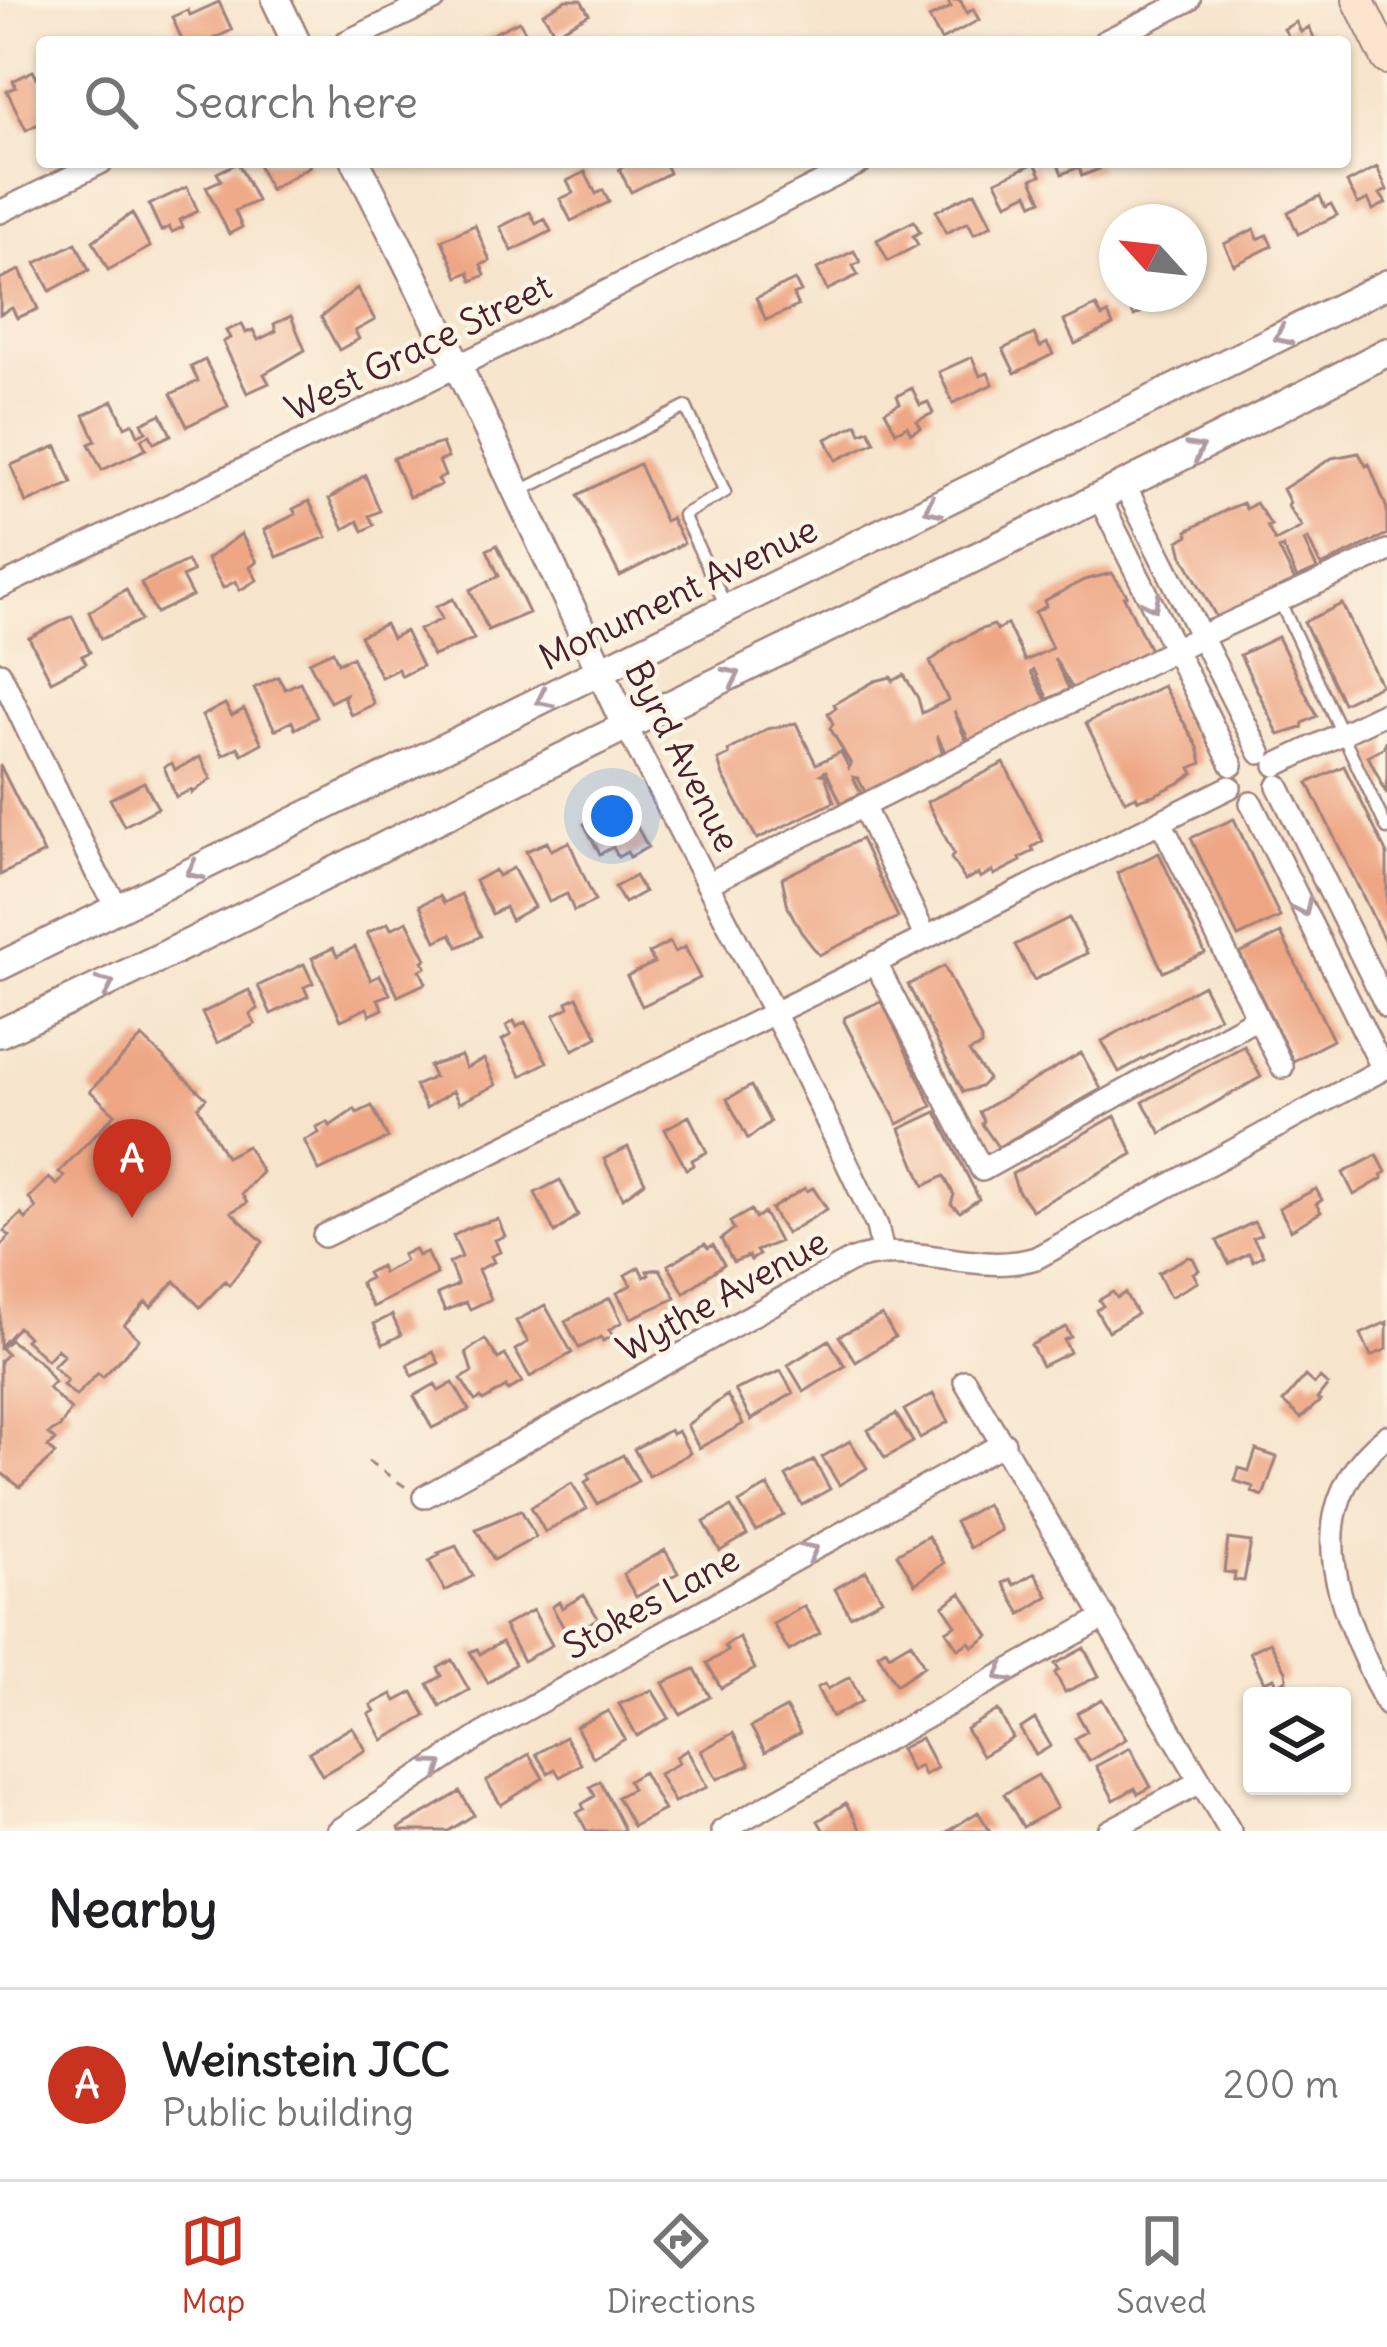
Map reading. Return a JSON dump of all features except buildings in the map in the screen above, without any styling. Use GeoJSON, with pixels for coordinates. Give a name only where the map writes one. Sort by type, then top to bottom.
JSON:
{"type":"FeatureCollection","features":[{"type":"Feature","properties":{"kind":"main road"},"geometry":{"type":"LineString","coordinates":[[1358,0],[1387,59]]}},
{"type":"Feature","properties":{"kind":"street"},"geometry":{"type":"LineString","coordinates":[[276,0],[293,36]]}},
{"type":"Feature","properties":{"kind":"street"},"geometry":{"type":"LineString","coordinates":[[359,36],[434,0]]}},
{"type":"Feature","properties":{"kind":"street"},"geometry":{"type":"LineString","coordinates":[[1116,36],[1189,0]]}},
{"type":"Feature","properties":{"kind":"street"},"geometry":{"type":"LineString","coordinates":[[0,212],[90,168]]}},
{"type":"Feature","properties":{"kind":"street","name":"Byrd Avenue"},"geometry":{"type":"LineString","coordinates":[[359,168],[457,364],[626,726],[878,1226],[883,1253]]}},
{"type":"Feature","properties":{"kind":"street","name":"West Grace Street"},"geometry":{"type":"LineString","coordinates":[[0,586],[850,168]]}},
{"type":"Feature","properties":{"kind":"street","name":"Monument Avenue"},"geometry":{"type":"LineString","coordinates":[[0,966],[1387,284]]}},
{"type":"Feature","properties":{"kind":"street"},"geometry":{"type":"LineString","coordinates":[[0,1034],[169,956],[626,726],[1113,492],[1387,352]]}},
{"type":"Feature","properties":{"kind":"street"},"geometry":{"type":"LineString","coordinates":[[1113,492],[1202,636],[1387,1006]]}},
{"type":"Feature","properties":{"kind":"street"},"geometry":{"type":"LineString","coordinates":[[1113,492],[1239,798],[1251,803],[1268,799],[1271,768]]}},
{"type":"Feature","properties":{"kind":"street"},"geometry":{"type":"LineString","coordinates":[[707,884],[1175,649],[1387,551]]}},
{"type":"Feature","properties":{"kind":"street"},"geometry":{"type":"LineString","coordinates":[[0,673],[97,874],[119,908]]}},
{"type":"Feature","properties":{"kind":"street"},"geometry":{"type":"LineString","coordinates":[[1271,768],[1387,712]]}},
{"type":"Feature","properties":{"kind":"street"},"geometry":{"type":"LineString","coordinates":[[324,1236],[1161,822],[1231,776],[1244,755],[1271,768]]}},
{"type":"Feature","properties":{"kind":"street"},"geometry":{"type":"LineString","coordinates":[[1251,803],[1385,1068]]}},
{"type":"Feature","properties":{"kind":"street"},"geometry":{"type":"LineString","coordinates":[[863,806],[926,938]]}},
{"type":"Feature","properties":{"kind":"street"},"geometry":{"type":"LineString","coordinates":[[1161,822],[1282,1066]]}},
{"type":"Feature","properties":{"kind":"street"},"geometry":{"type":"LineString","coordinates":[[875,962],[982,1170],[1257,1018]]}},
{"type":"Feature","properties":{"kind":"street","name":"Wythe Avenue"},"geometry":{"type":"LineString","coordinates":[[424,1497],[850,1261],[883,1253],[1006,1264],[1036,1258],[1385,1068]]}},
{"type":"Feature","properties":{"kind":"street"},"geometry":{"type":"LineString","coordinates":[[964,1381],[1230,1831]]}},
{"type":"Feature","properties":{"kind":"street"},"geometry":{"type":"LineString","coordinates":[[1387,1436],[1351,1475],[1332,1538],[1340,1602],[1387,1705]]}},
{"type":"Feature","properties":{"kind":"street","name":"Stokes Lane"},"geometry":{"type":"LineString","coordinates":[[338,1831],[489,1730],[1004,1443]]}},
{"type":"Feature","properties":{"kind":"street"},"geometry":{"type":"LineString","coordinates":[[722,1831],[1106,1617]]}},
{"type":"Feature","properties":{"kind":"street"},"geometry":{"type":"LineString","coordinates":[[1109,1831],[1200,1782]]}},
{"type":"Feature","properties":{"kind":"lane"},"geometry":{"type":"LineString","coordinates":[[517,493],[686,407],[725,493],[682,514],[728,608]]}},
{"type":"Feature","properties":{"kind":"lane"},"geometry":{"type":"LineString","coordinates":[[1279,600],[1387,829]]}},
{"type":"Feature","properties":{"kind":"path"},"geometry":{"type":"LineString","coordinates":[[368,1460],[390,1480],[424,1497]]}},
{"type":"Feature","properties":{"kind":"place","name":"Weinstein JCC"},"geometry":{"type":"Point","coordinates":[132,1218]}}]}
